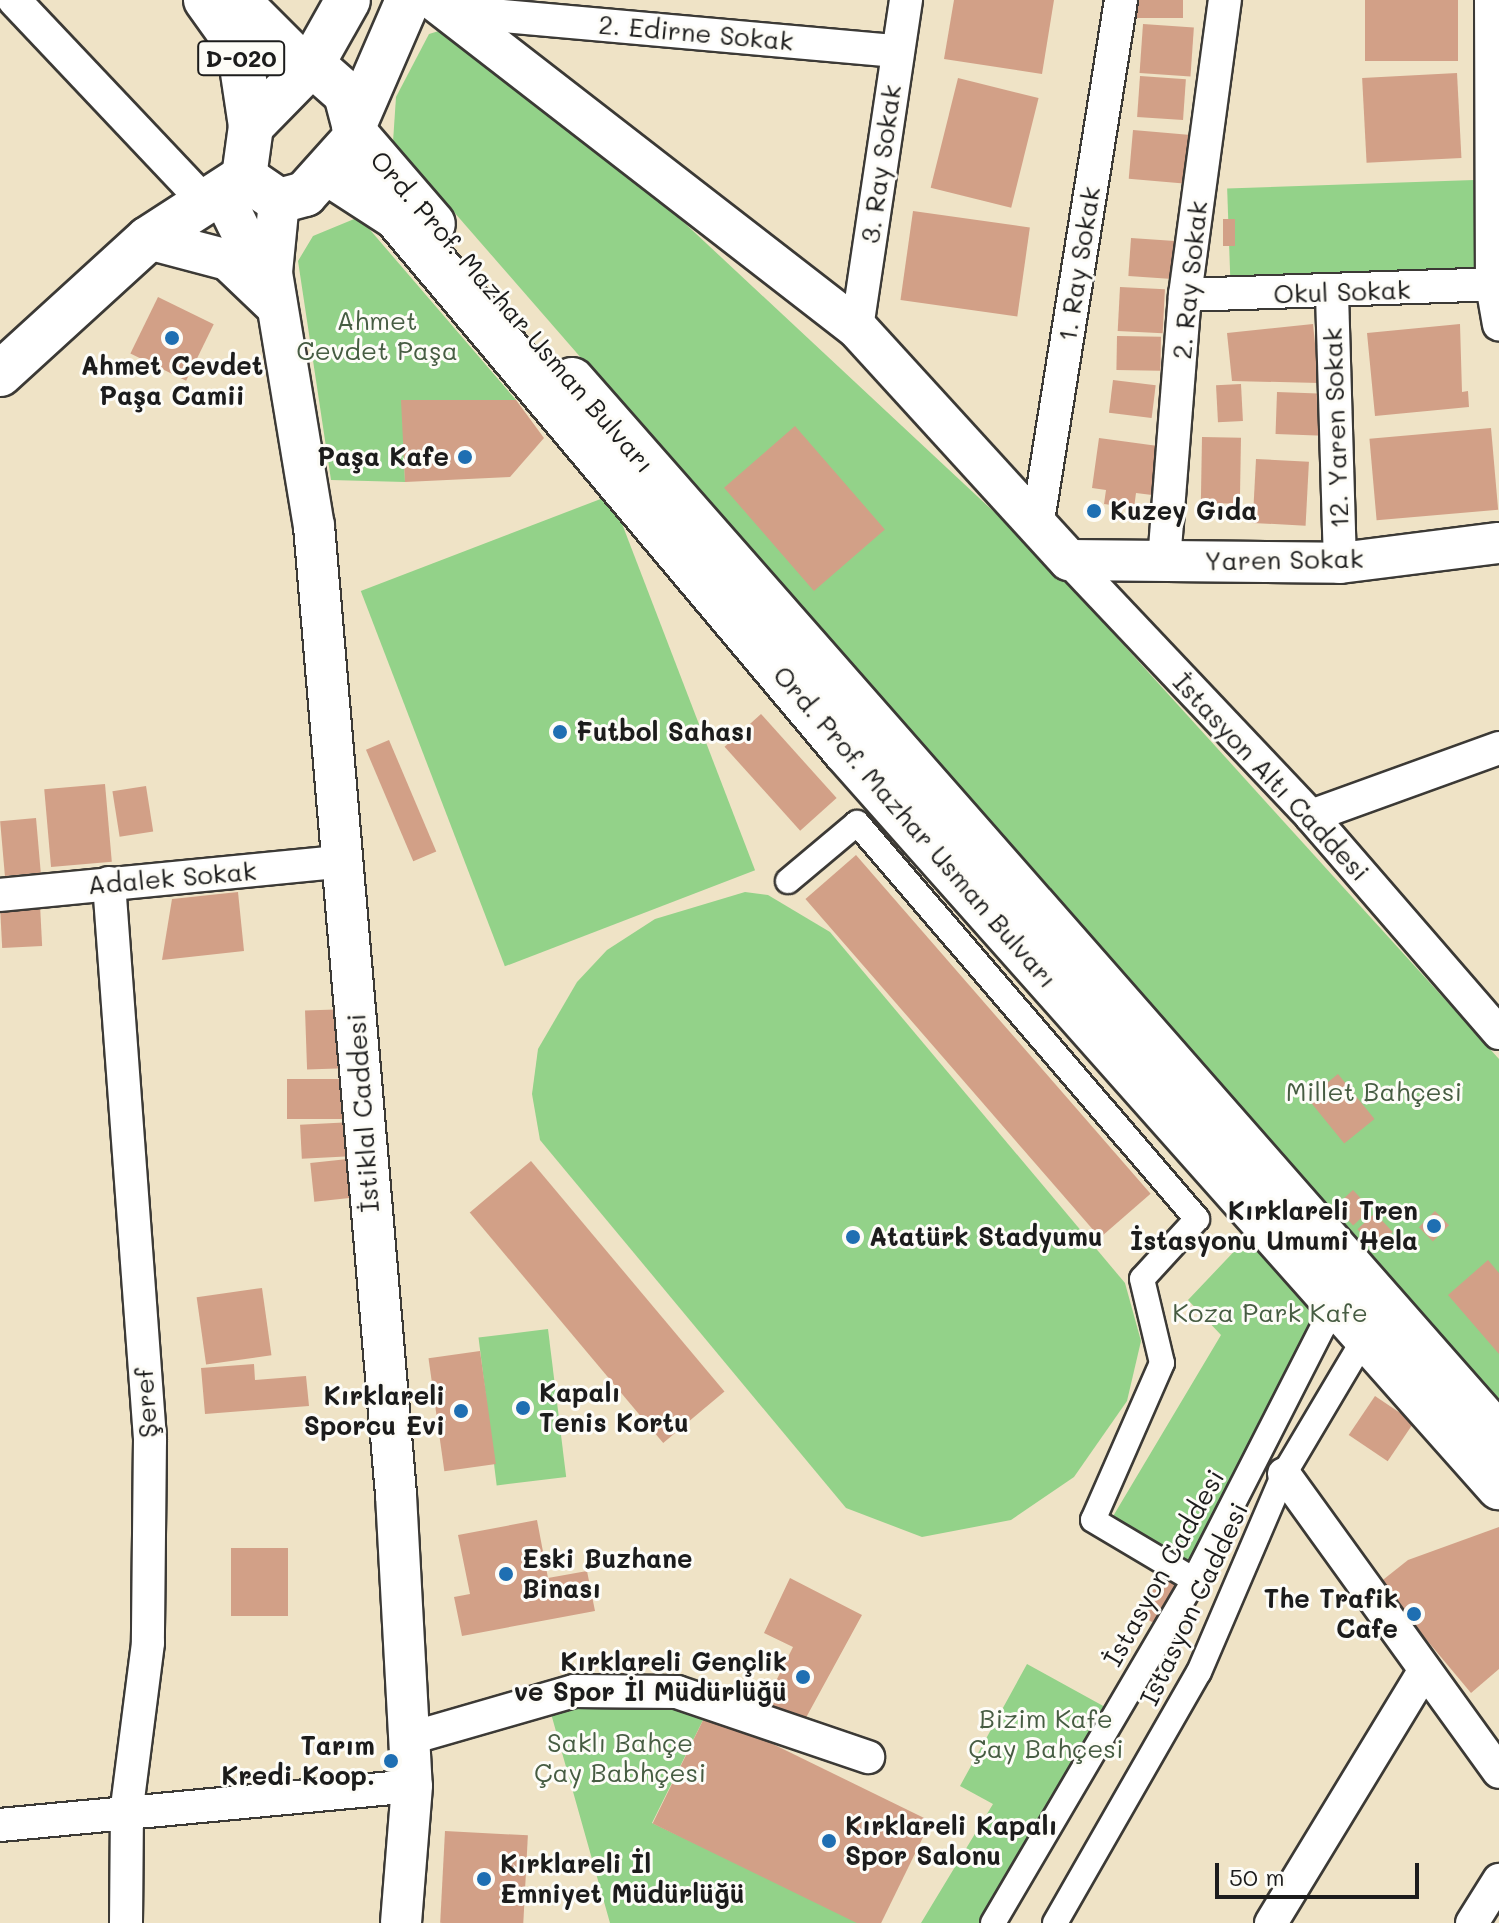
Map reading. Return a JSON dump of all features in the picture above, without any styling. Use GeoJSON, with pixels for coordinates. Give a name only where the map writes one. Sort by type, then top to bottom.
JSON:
{"type":"FeatureCollection","features":[{"type":"Feature","properties":{"kind":"main road","name":"D-020"},"geometry":{"type":"LineString","coordinates":[[206,0],[239,46],[251,126],[224,191]]}},
{"type":"Feature","properties":{"kind":"main road","name":"D-020"},"geometry":{"type":"LineString","coordinates":[[237,0],[316,41]]}},
{"type":"Feature","properties":{"kind":"main road"},"geometry":{"type":"LineString","coordinates":[[0,374],[148,239],[224,191],[279,201],[305,194],[328,173],[430,4]]}},
{"type":"Feature","properties":{"kind":"main road"},"geometry":{"type":"LineString","coordinates":[[251,126],[316,41],[346,94],[356,130]]}},
{"type":"Feature","properties":{"kind":"main road","name":"Ord. Prof. Mazhar Usman Bulvarı"},"geometry":{"type":"LineString","coordinates":[[356,130],[1362,1310],[1499,1487]]}},
{"type":"Feature","properties":{"kind":"main road","name":"Ord. Prof. Mazhar Usman Bulvarı"},"geometry":{"type":"LineString","coordinates":[[328,173],[396,217],[845,751],[1362,1310],[1499,1436]]}},
{"type":"Feature","properties":{"kind":"street"},"geometry":{"type":"LineString","coordinates":[[14,0],[224,191],[276,306]]}},
{"type":"Feature","properties":{"kind":"street","name":"3. Ray Sokak"},"geometry":{"type":"LineString","coordinates":[[857,328],[906,0]]}},
{"type":"Feature","properties":{"kind":"street","name":"1. Ray Sokak"},"geometry":{"type":"LineString","coordinates":[[1037,527],[1121,0]]}},
{"type":"Feature","properties":{"kind":"street","name":"2. Ray Sokak"},"geometry":{"type":"LineString","coordinates":[[1164,561],[1185,295],[1225,0]]}},
{"type":"Feature","properties":{"kind":"street"},"geometry":{"type":"LineString","coordinates":[[1499,1],[1491,0],[1499,324]]}},
{"type":"Feature","properties":{"kind":"street","name":"2. Edirne Sokak"},"geometry":{"type":"LineString","coordinates":[[430,4],[897,51]]}},
{"type":"Feature","properties":{"kind":"street","name":"İstasyon Altı Caddesi"},"geometry":{"type":"LineString","coordinates":[[430,4],[857,328],[1037,527],[1311,816],[1499,1033]]}},
{"type":"Feature","properties":{"kind":"street"},"geometry":{"type":"LineString","coordinates":[[276,306],[279,201]]}},
{"type":"Feature","properties":{"kind":"street"},"geometry":{"type":"LineString","coordinates":[[148,239],[228,260],[276,306]]}},
{"type":"Feature","properties":{"kind":"street","name":"Okul Sokak"},"geometry":{"type":"LineString","coordinates":[[1185,295],[1332,294],[1496,284]]}},
{"type":"Feature","properties":{"kind":"street","name":"12. Yaren Sokak"},"geometry":{"type":"LineString","coordinates":[[1332,294],[1340,563]]}},
{"type":"Feature","properties":{"kind":"street","name":"İstiklal Caddesi"},"geometry":{"type":"LineString","coordinates":[[276,306],[314,526],[345,861],[411,1738],[412,1786],[401,1923]]}},
{"type":"Feature","properties":{"kind":"street","name":"Yaren Sokak"},"geometry":{"type":"LineString","coordinates":[[1069,560],[1340,563],[1499,543]]}},
{"type":"Feature","properties":{"kind":"street"},"geometry":{"type":"LineString","coordinates":[[1311,816],[1499,748]]}},
{"type":"Feature","properties":{"kind":"street"},"geometry":{"type":"LineString","coordinates":[[788,881],[857,823],[1197,1219],[1142,1279],[1162,1363],[1093,1520],[1194,1580]]}},
{"type":"Feature","properties":{"kind":"street","name":"Adalek Sokak"},"geometry":{"type":"LineString","coordinates":[[0,895],[345,861]]}},
{"type":"Feature","properties":{"kind":"street","name":"Şeref"},"geometry":{"type":"LineString","coordinates":[[109,883],[150,1439],[148,1643],[127,1808],[126,1923]]}},
{"type":"Feature","properties":{"kind":"street","name":"Istasyon Caddesi"},"geometry":{"type":"LineString","coordinates":[[1055,1923],[1199,1672],[1284,1474],[1362,1310]]}},
{"type":"Feature","properties":{"kind":"street","name":"İstasyon Caddesi"},"geometry":{"type":"LineString","coordinates":[[993,1923],[1194,1580],[1362,1310]]}},
{"type":"Feature","properties":{"kind":"street"},"geometry":{"type":"LineString","coordinates":[[1284,1474],[1423,1673],[1499,1772]]}},
{"type":"Feature","properties":{"kind":"street"},"geometry":{"type":"LineString","coordinates":[[1271,1923],[1423,1673]]}},
{"type":"Feature","properties":{"kind":"street"},"geometry":{"type":"LineString","coordinates":[[411,1738],[574,1691],[677,1692],[868,1757]]}},
{"type":"Feature","properties":{"kind":"street"},"geometry":{"type":"LineString","coordinates":[[0,1825],[127,1808],[412,1786]]}},
{"type":"Feature","properties":{"kind":"street"},"geometry":{"type":"LineString","coordinates":[[1472,1923],[1499,1880]]}},
{"type":"Feature","properties":{"kind":"green space","name":"Millet Bahçesi"},"geometry":{"type":"Polygon","coordinates":[[[442,30],[662,202],[1052,566],[1499,1059],[1499,1412],[393,142],[396,97],[429,34],[442,30]]]}},
{"type":"Feature","properties":{"kind":"green space"},"geometry":{"type":"Polygon","coordinates":[[[1474,180],[1477,272],[1230,281],[1227,189],[1474,180]]]}},
{"type":"Feature","properties":{"kind":"green space","name":"Ahmet Cevdet Paşa"},"geometry":{"type":"Polygon","coordinates":[[[359,217],[516,400],[402,400],[405,482],[331,480],[298,261],[313,236],[359,217]]]}},
{"type":"Feature","properties":{"kind":"green space","name":"Futbol Sahası"},"geometry":{"type":"Polygon","coordinates":[[[611,495],[755,870],[505,966],[361,591],[611,495]]]}},
{"type":"Feature","properties":{"kind":"green space","name":"Atatürk Stadyumu"},"geometry":{"type":"Polygon","coordinates":[[[745,892],[768,895],[830,932],[1125,1283],[1141,1341],[1127,1401],[1074,1477],[1011,1520],[922,1537],[846,1508],[540,1140],[532,1094],[538,1049],[577,982],[607,950],[655,919],[745,892]]]}},
{"type":"Feature","properties":{"kind":"green space","name":"Koza Park Kafe"},"geometry":{"type":"Polygon","coordinates":[[[1262,1222],[1339,1309],[1194,1580],[1109,1523],[1221,1335],[1188,1300],[1262,1222]]]}},
{"type":"Feature","properties":{"kind":"green space","name":"Kapalı Tenis Kortu"},"geometry":{"type":"Polygon","coordinates":[[[548,1329],[566,1477],[497,1485],[479,1338],[548,1329]]]}},
{"type":"Feature","properties":{"kind":"green space","name":"Bizim Kafe Çay Bahçesi"},"geometry":{"type":"Polygon","coordinates":[[[1027,1664],[1116,1713],[995,1923],[921,1923],[993,1804],[960,1786],[1027,1664]]]}},
{"type":"Feature","properties":{"kind":"green space","name":"Saklı Bahçe Çay Babhçesi"},"geometry":{"type":"Polygon","coordinates":[[[659,1700],[707,1712],[652,1823],[863,1923],[610,1923],[550,1710],[659,1700]]]}},
{"type":"Feature","properties":{"kind":"building"},"geometry":{"type":"Polygon","coordinates":[[[954,0],[1054,0],[1042,74],[944,59],[954,0]]]}},
{"type":"Feature","properties":{"kind":"building"},"geometry":{"type":"Polygon","coordinates":[[[1135,0],[1183,0],[1183,18],[1135,18],[1135,0]]]}},
{"type":"Feature","properties":{"kind":"building"},"geometry":{"type":"Polygon","coordinates":[[[1365,0],[1458,0],[1458,61],[1365,61],[1365,0]]]}},
{"type":"Feature","properties":{"kind":"building"},"geometry":{"type":"Polygon","coordinates":[[[1143,24],[1194,28],[1190,76],[1140,73],[1143,24]]]}},
{"type":"Feature","properties":{"kind":"building"},"geometry":{"type":"Polygon","coordinates":[[[1457,73],[1461,158],[1367,163],[1362,78],[1457,73]]]}},
{"type":"Feature","properties":{"kind":"building"},"geometry":{"type":"Polygon","coordinates":[[[1140,76],[1186,79],[1183,120],[1137,117],[1140,76]]]}},
{"type":"Feature","properties":{"kind":"building"},"geometry":{"type":"Polygon","coordinates":[[[958,78],[1039,98],[1011,208],[931,188],[958,78]]]}},
{"type":"Feature","properties":{"kind":"building"},"geometry":{"type":"Polygon","coordinates":[[[1133,130],[1191,135],[1187,184],[1129,179],[1133,130]]]}},
{"type":"Feature","properties":{"kind":"building"},"geometry":{"type":"Polygon","coordinates":[[[913,211],[1030,227],[1017,317],[900,300],[913,211]]]}},
{"type":"Feature","properties":{"kind":"building"},"geometry":{"type":"Polygon","coordinates":[[[1223,219],[1235,219],[1235,246],[1223,246],[1223,219]]]}},
{"type":"Feature","properties":{"kind":"building"},"geometry":{"type":"Polygon","coordinates":[[[1131,238],[1175,241],[1172,279],[1128,276],[1131,238]]]}},
{"type":"Feature","properties":{"kind":"building"},"geometry":{"type":"Polygon","coordinates":[[[1120,287],[1165,289],[1163,333],[1118,331],[1120,287]]]}},
{"type":"Feature","properties":{"kind":"building","name":"Ahmet Cevdet Paşa Camii"},"geometry":{"type":"Polygon","coordinates":[[[158,297],[214,324],[186,381],[130,354],[158,297]]]}},
{"type":"Feature","properties":{"kind":"building"},"geometry":{"type":"Polygon","coordinates":[[[1313,324],[1319,383],[1232,381],[1227,333],[1313,324]]]}},
{"type":"Feature","properties":{"kind":"building"},"geometry":{"type":"Polygon","coordinates":[[[1460,324],[1462,392],[1468,391],[1469,407],[1375,416],[1367,333],[1460,324]]]}},
{"type":"Feature","properties":{"kind":"building"},"geometry":{"type":"Polygon","coordinates":[[[1117,336],[1161,337],[1160,371],[1116,370],[1117,336]]]}},
{"type":"Feature","properties":{"kind":"building"},"geometry":{"type":"Polygon","coordinates":[[[1113,380],[1156,385],[1152,418],[1109,413],[1113,380]]]}},
{"type":"Feature","properties":{"kind":"building"},"geometry":{"type":"Polygon","coordinates":[[[1241,384],[1243,421],[1218,422],[1216,385],[1241,384]]]}},
{"type":"Feature","properties":{"kind":"building"},"geometry":{"type":"Polygon","coordinates":[[[1277,392],[1325,394],[1324,436],[1276,434],[1277,392]]]}},
{"type":"Feature","properties":{"kind":"building","name":"Paşa Kafe"},"geometry":{"type":"Polygon","coordinates":[[[401,400],[516,400],[544,438],[510,477],[405,482],[401,400]]]}},
{"type":"Feature","properties":{"kind":"building"},"geometry":{"type":"Polygon","coordinates":[[[795,426],[885,529],[814,591],[724,488],[795,426]]]}},
{"type":"Feature","properties":{"kind":"building"},"geometry":{"type":"Polygon","coordinates":[[[1491,428],[1498,510],[1377,520],[1369,439],[1491,428]]]}},
{"type":"Feature","properties":{"kind":"building"},"geometry":{"type":"Polygon","coordinates":[[[1202,437],[1241,438],[1240,504],[1201,503],[1202,437]]]}},
{"type":"Feature","properties":{"kind":"building"},"geometry":{"type":"Polygon","coordinates":[[[1099,438],[1158,446],[1152,495],[1136,493],[1134,508],[1104,504],[1106,490],[1092,488],[1099,438]]]}},
{"type":"Feature","properties":{"kind":"building"},"geometry":{"type":"Polygon","coordinates":[[[1256,459],[1309,462],[1306,526],[1253,523],[1256,459]]]}},
{"type":"Feature","properties":{"kind":"building"},"geometry":{"type":"Polygon","coordinates":[[[761,714],[837,798],[800,831],[725,747],[761,714]]]}},
{"type":"Feature","properties":{"kind":"building"},"geometry":{"type":"Polygon","coordinates":[[[389,740],[436,851],[413,861],[366,750],[389,740]]]}},
{"type":"Feature","properties":{"kind":"building"},"geometry":{"type":"Polygon","coordinates":[[[105,784],[112,862],[51,867],[44,789],[105,784]]]}},
{"type":"Feature","properties":{"kind":"building"},"geometry":{"type":"Polygon","coordinates":[[[146,786],[153,831],[120,837],[112,791],[146,786]]]}},
{"type":"Feature","properties":{"kind":"building"},"geometry":{"type":"Polygon","coordinates":[[[36,818],[41,873],[5,876],[0,821],[36,818]]]}},
{"type":"Feature","properties":{"kind":"building"},"geometry":{"type":"Polygon","coordinates":[[[856,855],[1151,1194],[1100,1238],[805,899],[856,855]]]}},
{"type":"Feature","properties":{"kind":"building"},"geometry":{"type":"Polygon","coordinates":[[[238,892],[244,951],[162,960],[172,899],[238,892]]]}},
{"type":"Feature","properties":{"kind":"building"},"geometry":{"type":"Polygon","coordinates":[[[40,905],[42,946],[2,948],[0,907],[40,905]]]}},
{"type":"Feature","properties":{"kind":"building"},"geometry":{"type":"Polygon","coordinates":[[[350,1009],[352,1068],[307,1070],[305,1011],[350,1009]]]}},
{"type":"Feature","properties":{"kind":"building"},"geometry":{"type":"Polygon","coordinates":[[[1338,1074],[1375,1119],[1344,1144],[1308,1099],[1338,1074]]]}},
{"type":"Feature","properties":{"kind":"building"},"geometry":{"type":"Polygon","coordinates":[[[287,1079],[348,1079],[348,1119],[287,1119],[287,1079]]]}},
{"type":"Feature","properties":{"kind":"building"},"geometry":{"type":"Polygon","coordinates":[[[353,1122],[355,1156],[302,1159],[300,1125],[353,1122]]]}},
{"type":"Feature","properties":{"kind":"building"},"geometry":{"type":"Polygon","coordinates":[[[357,1158],[361,1197],[314,1202],[310,1163],[357,1158]]]}},
{"type":"Feature","properties":{"kind":"building"},"geometry":{"type":"Polygon","coordinates":[[[531,1161],[724,1392],[663,1443],[470,1212],[531,1161]]]}},
{"type":"Feature","properties":{"kind":"building"},"geometry":{"type":"Polygon","coordinates":[[[1353,1190],[1371,1209],[1353,1225],[1335,1206],[1353,1190]]]}},
{"type":"Feature","properties":{"kind":"building","name":"Kırklareli Tren İstasyonu Umumi Hela"},"geometry":{"type":"Polygon","coordinates":[[[1435,1211],[1449,1225],[1433,1241],[1419,1227],[1435,1211]]]}},
{"type":"Feature","properties":{"kind":"building"},"geometry":{"type":"Polygon","coordinates":[[[1375,1213],[1393,1232],[1375,1248],[1357,1229],[1375,1213]]]}},
{"type":"Feature","properties":{"kind":"building"},"geometry":{"type":"Polygon","coordinates":[[[1488,1260],[1499,1273],[1499,1354],[1448,1295],[1488,1260]]]}},
{"type":"Feature","properties":{"kind":"building"},"geometry":{"type":"Polygon","coordinates":[[[262,1288],[271,1355],[206,1365],[197,1297],[262,1288]]]}},
{"type":"Feature","properties":{"kind":"building","name":"Kırklareli Sporcu Evi"},"geometry":{"type":"Polygon","coordinates":[[[480,1351],[496,1464],[444,1471],[429,1358],[480,1351]]]}},
{"type":"Feature","properties":{"kind":"building"},"geometry":{"type":"Polygon","coordinates":[[[254,1364],[255,1380],[306,1376],[309,1406],[205,1414],[201,1368],[254,1364]]]}},
{"type":"Feature","properties":{"kind":"building"},"geometry":{"type":"Polygon","coordinates":[[[1375,1396],[1414,1422],[1388,1461],[1349,1435],[1375,1396]]]}},
{"type":"Feature","properties":{"kind":"building","name":"Eski Buzhane Binası"},"geometry":{"type":"Polygon","coordinates":[[[537,1520],[548,1578],[587,1571],[595,1611],[462,1636],[454,1597],[470,1594],[458,1535],[537,1520]]]}},
{"type":"Feature","properties":{"kind":"building"},"geometry":{"type":"Polygon","coordinates":[[[1499,1527],[1499,1669],[1471,1693],[1379,1583],[1408,1560],[1499,1527]]]}},
{"type":"Feature","properties":{"kind":"building"},"geometry":{"type":"Polygon","coordinates":[[[231,1548],[288,1548],[288,1616],[231,1616],[231,1548]]]}},
{"type":"Feature","properties":{"kind":"building"},"geometry":{"type":"Polygon","coordinates":[[[1164,1572],[1189,1587],[1164,1629],[1139,1614],[1164,1572]]]}},
{"type":"Feature","properties":{"kind":"building","name":"Kırklareli Gençlik ve Spor İl Müdürlüğü"},"geometry":{"type":"Polygon","coordinates":[[[790,1578],[862,1615],[802,1725],[763,1707],[793,1647],[764,1633],[790,1578]]]}},
{"type":"Feature","properties":{"kind":"building","name":"Kırklareli Kapalı Spor Salonu"},"geometry":{"type":"Polygon","coordinates":[[[707,1712],[931,1821],[881,1923],[857,1923],[653,1823],[707,1712]]]}},
{"type":"Feature","properties":{"kind":"building","name":"Kırklareli İl Emniyet Müdürlüğü"},"geometry":{"type":"Polygon","coordinates":[[[445,1831],[528,1835],[523,1923],[440,1923],[445,1831]]]}},
{"type":"Feature","properties":{"kind":"place","name":"Ahmet Cevdet Paşa Camii"},"geometry":{"type":"Point","coordinates":[172,338]}},
{"type":"Feature","properties":{"kind":"place","name":"Paşa Kafe"},"geometry":{"type":"Point","coordinates":[465,457]}},
{"type":"Feature","properties":{"kind":"place","name":"Kuzey Gıda"},"geometry":{"type":"Point","coordinates":[1094,511]}},
{"type":"Feature","properties":{"kind":"place","name":"Futbol Sahası"},"geometry":{"type":"Point","coordinates":[560,732]}},
{"type":"Feature","properties":{"kind":"place","name":"Kırklareli Tren İstasyonu Umumi Hela"},"geometry":{"type":"Point","coordinates":[1434,1226]}},
{"type":"Feature","properties":{"kind":"place","name":"Atatürk Stadyumu"},"geometry":{"type":"Point","coordinates":[853,1237]}},
{"type":"Feature","properties":{"kind":"place","name":"Kapalı Tenis Kortu"},"geometry":{"type":"Point","coordinates":[523,1408]}},
{"type":"Feature","properties":{"kind":"place","name":"Kırklareli Sporcu Evi"},"geometry":{"type":"Point","coordinates":[461,1411]}},
{"type":"Feature","properties":{"kind":"place","name":"Eski Buzhane Binası"},"geometry":{"type":"Point","coordinates":[506,1574]}},
{"type":"Feature","properties":{"kind":"place","name":"The Trafik Cafe"},"geometry":{"type":"Point","coordinates":[1414,1614]}},
{"type":"Feature","properties":{"kind":"place","name":"Kırklareli Gençlik ve Spor İl Müdürlüğü"},"geometry":{"type":"Point","coordinates":[803,1677]}},
{"type":"Feature","properties":{"kind":"place","name":"Tarım Kredi Koop."},"geometry":{"type":"Point","coordinates":[391,1761]}},
{"type":"Feature","properties":{"kind":"place","name":"Kırklareli Kapalı Spor Salonu"},"geometry":{"type":"Point","coordinates":[829,1841]}},
{"type":"Feature","properties":{"kind":"place","name":"Kırklareli İl Emniyet Müdürlüğü"},"geometry":{"type":"Point","coordinates":[484,1879]}}]}
